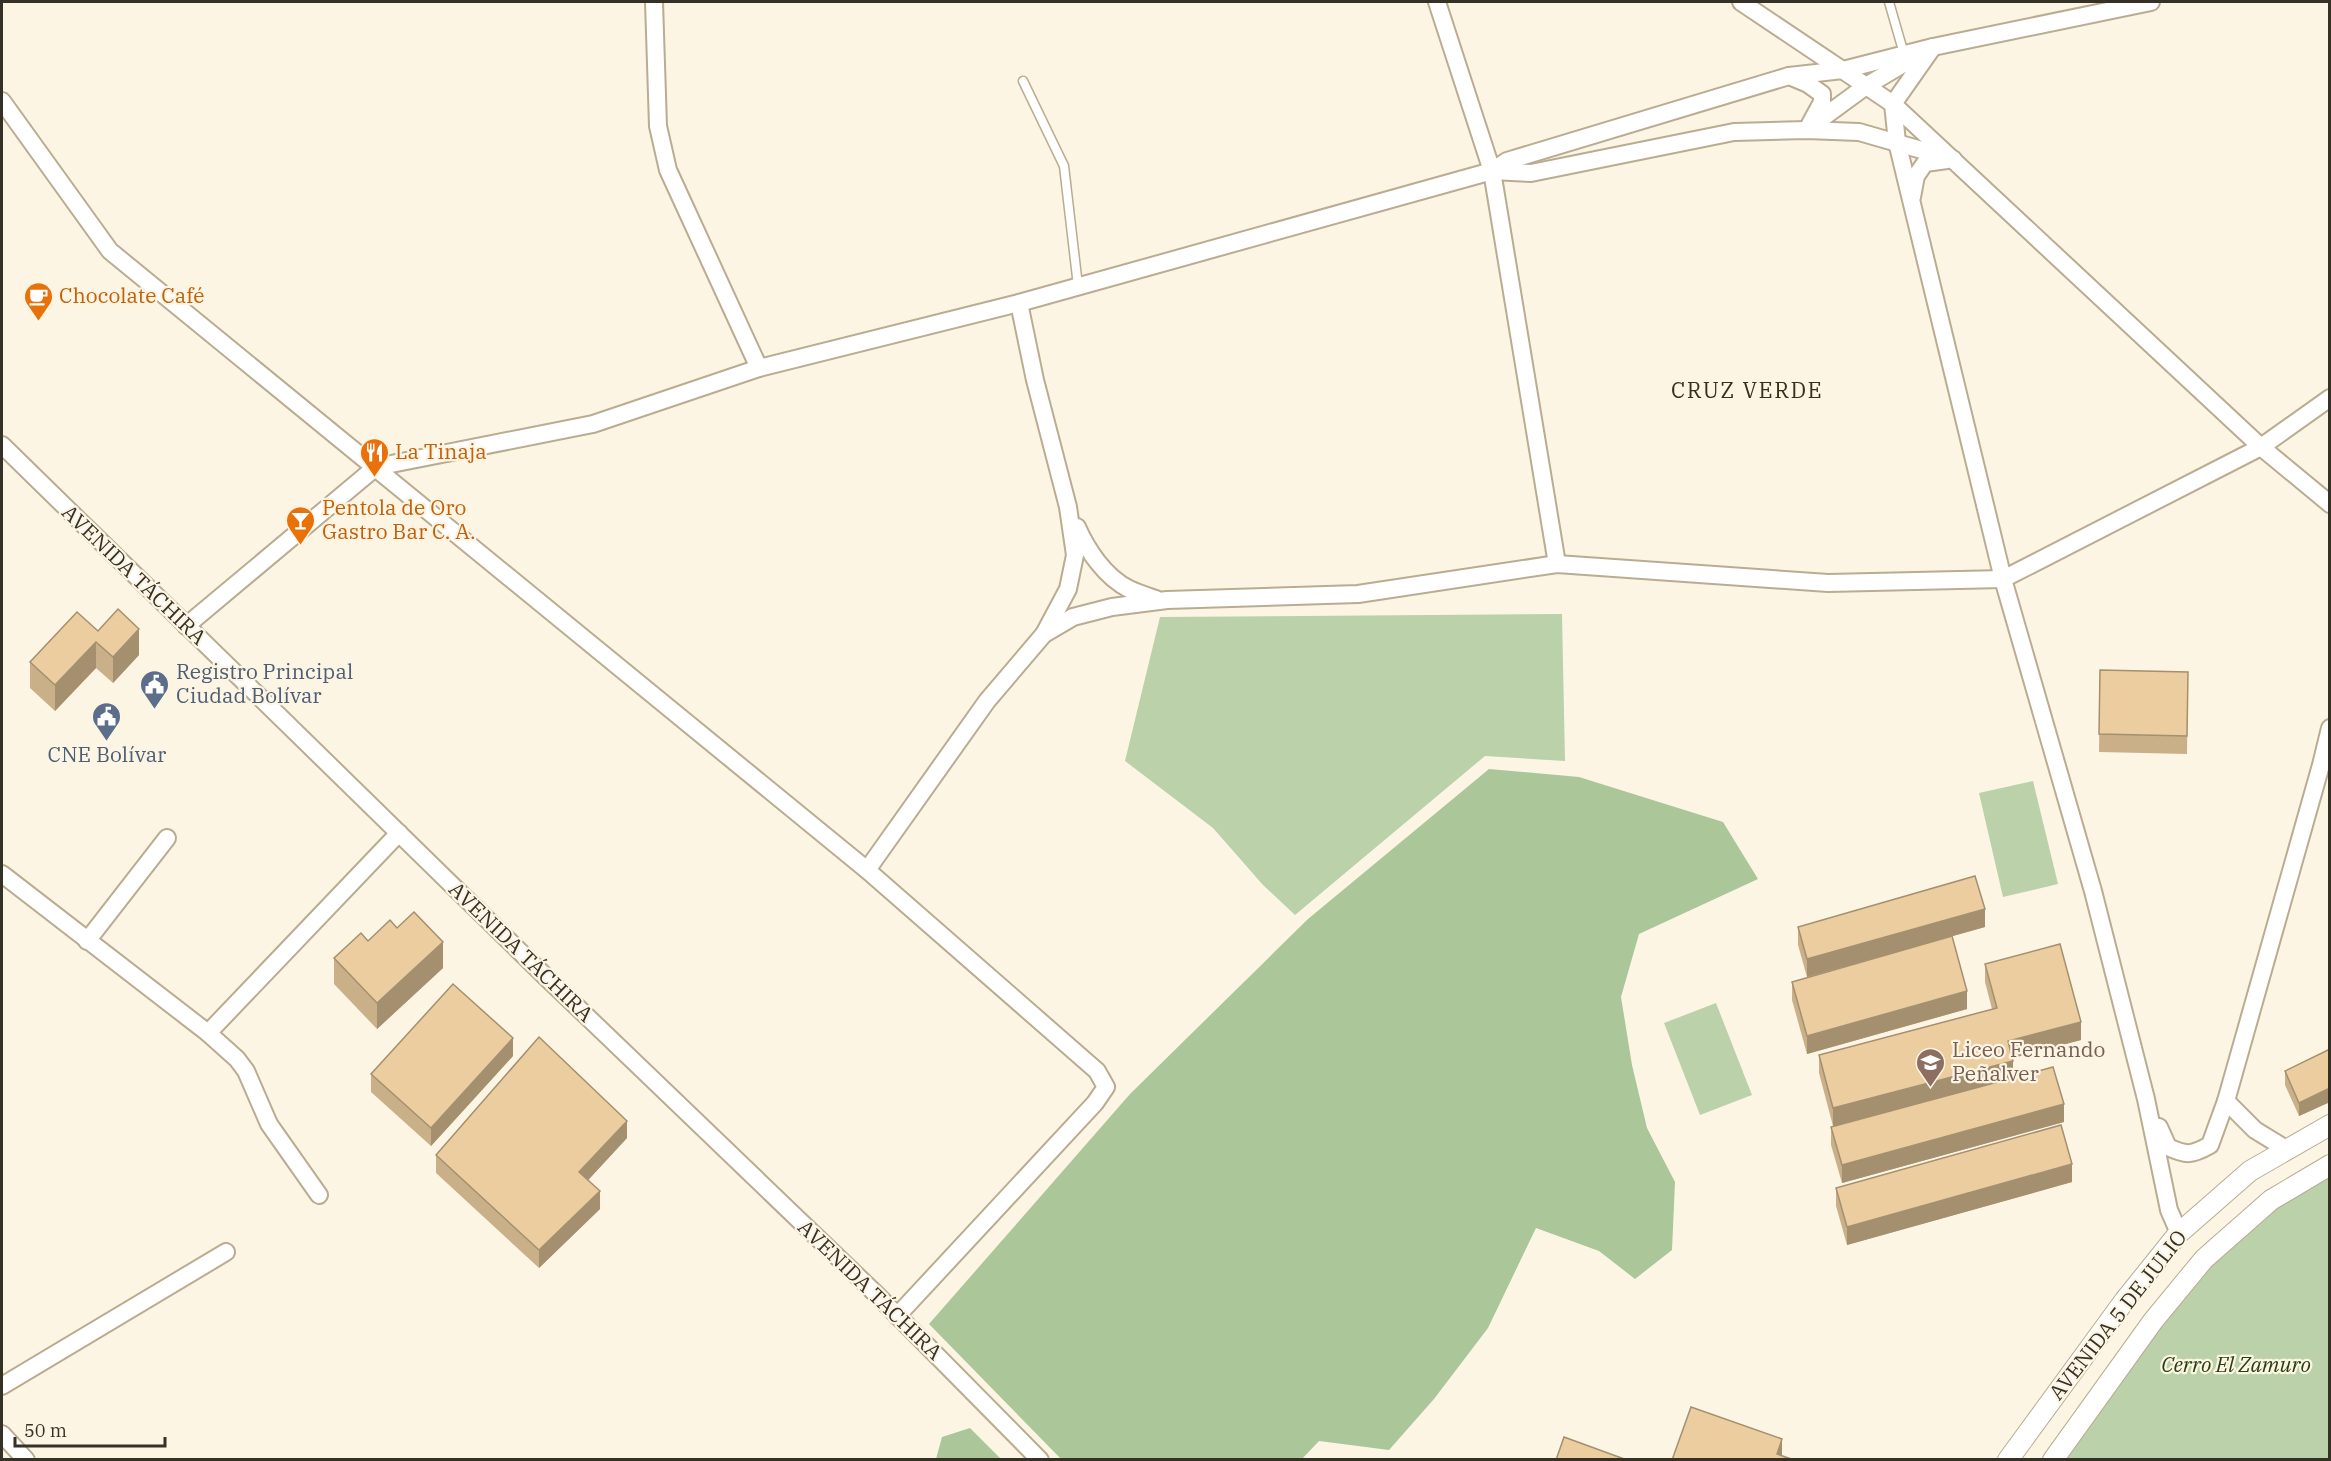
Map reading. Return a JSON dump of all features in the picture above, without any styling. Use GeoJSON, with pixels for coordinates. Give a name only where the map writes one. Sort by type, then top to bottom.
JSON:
{"type":"FeatureCollection","features":[{"type":"Feature","properties":{"kind":"street"},"geometry":{"type":"LineString","coordinates":[[654,2],[658,126],[668,170],[759,368]]}},
{"type":"Feature","properties":{"kind":"street"},"geometry":{"type":"LineString","coordinates":[[1437,2],[1492,171],[1557,564]]}},
{"type":"Feature","properties":{"kind":"street"},"geometry":{"type":"LineString","coordinates":[[1741,2],[1893,104],[2261,447],[2330,504]]}},
{"type":"Feature","properties":{"kind":"street"},"geometry":{"type":"LineString","coordinates":[[186,626],[376,467],[593,424],[759,368],[1019,303],[1492,171],[1507,161],[1789,76],[1843,70],[1933,47],[2151,2]]}},
{"type":"Feature","properties":{"kind":"street"},"geometry":{"type":"LineString","coordinates":[[1806,130],[1866,86],[1933,47]]}},
{"type":"Feature","properties":{"kind":"street"},"geometry":{"type":"LineString","coordinates":[[1933,47],[1893,104],[1897,142],[2003,579],[2093,891],[2146,1100],[2169,1210],[2179,1233]]}},
{"type":"Feature","properties":{"kind":"street"},"geometry":{"type":"LineString","coordinates":[[1789,76],[1808,84],[1822,94],[1822,102],[1806,130]]}},
{"type":"Feature","properties":{"kind":"street"},"geometry":{"type":"LineString","coordinates":[[2,101],[110,251],[867,870],[1097,1071],[1106,1088],[1095,1103],[897,1316]]}},
{"type":"Feature","properties":{"kind":"street"},"geometry":{"type":"LineString","coordinates":[[1492,171],[1532,173],[1734,132],[1806,130],[1859,132],[1953,159]]}},
{"type":"Feature","properties":{"kind":"street"},"geometry":{"type":"LineString","coordinates":[[1911,202],[1916,176],[1925,163],[1953,159]]}},
{"type":"Feature","properties":{"kind":"street"},"geometry":{"type":"LineString","coordinates":[[867,870],[987,700],[1044,634],[1068,589],[1075,555],[1068,507],[1035,380],[1019,303]]}},
{"type":"Feature","properties":{"kind":"street"},"geometry":{"type":"LineString","coordinates":[[1044,634],[1072,617],[1112,607],[1160,601],[1358,594],[1557,564],[1828,583],[2003,579],[2261,447],[2330,398]]}},
{"type":"Feature","properties":{"kind":"street","name":"AVENIDA TÁCHIRA"},"geometry":{"type":"LineString","coordinates":[[2,446],[897,1316],[1040,1460]]}},
{"type":"Feature","properties":{"kind":"street"},"geometry":{"type":"LineString","coordinates":[[1068,507],[1084,545],[1109,574],[1128,589],[1160,601]]}},
{"type":"Feature","properties":{"kind":"street"},"geometry":{"type":"LineString","coordinates":[[2146,1100],[2168,1147],[2179,1152],[2193,1154],[2210,1145],[2226,1101],[2330,728]]}},
{"type":"Feature","properties":{"kind":"street"},"geometry":{"type":"LineString","coordinates":[[207,1033],[399,833]]}},
{"type":"Feature","properties":{"kind":"street"},"geometry":{"type":"LineString","coordinates":[[87,940],[167,838]]}},
{"type":"Feature","properties":{"kind":"street"},"geometry":{"type":"LineString","coordinates":[[2,874],[207,1033],[237,1059],[246,1071],[269,1124],[319,1195]]}},
{"type":"Feature","properties":{"kind":"street"},"geometry":{"type":"LineString","coordinates":[[2226,1101],[2255,1130],[2286,1149]]}},
{"type":"Feature","properties":{"kind":"street","name":"AVENIDA 5 DE JULIO"},"geometry":{"type":"LineString","coordinates":[[2008,1460],[2125,1300],[2179,1233],[2242,1178],[2286,1149],[2330,1125]]}},
{"type":"Feature","properties":{"kind":"street","name":"AVENIDA 5 DE JULIO"},"geometry":{"type":"LineString","coordinates":[[2053,1460],[2153,1321],[2204,1259],[2271,1200],[2330,1165]]}},
{"type":"Feature","properties":{"kind":"street"},"geometry":{"type":"LineString","coordinates":[[2,1386],[226,1252]]}},
{"type":"Feature","properties":{"kind":"street"},"geometry":{"type":"LineString","coordinates":[[2,1434],[26,1460]]}},
{"type":"Feature","properties":{"kind":"lane"},"geometry":{"type":"LineString","coordinates":[[1888,2],[1904,54]]}},
{"type":"Feature","properties":{"kind":"lane"},"geometry":{"type":"LineString","coordinates":[[1023,81],[1064,166],[1078,286]]}},
{"type":"Feature","properties":{"kind":"green space"},"geometry":{"type":"Polygon","coordinates":[[[1562,614],[1565,761],[1485,756],[1295,915],[1263,885],[1213,828],[1125,761],[1160,617],[1562,614]]]}},
{"type":"Feature","properties":{"kind":"green space"},"geometry":{"type":"Polygon","coordinates":[[[1489,769],[1579,777],[1723,822],[1758,879],[1639,934],[1621,997],[1632,1065],[1647,1128],[1675,1182],[1672,1250],[1635,1279],[1599,1251],[1536,1228],[1488,1328],[1434,1399],[1389,1450],[1319,1441],[1302,1459],[1061,1459],[929,1324],[1130,1094],[1308,919],[1489,769]]]}},
{"type":"Feature","properties":{"kind":"green space"},"geometry":{"type":"Polygon","coordinates":[[[2033,781],[2058,884],[2003,897],[1979,793],[2033,781]]]}},
{"type":"Feature","properties":{"kind":"green space"},"geometry":{"type":"Polygon","coordinates":[[[1716,1003],[1752,1095],[1700,1115],[1664,1023],[1716,1003]]]}},
{"type":"Feature","properties":{"kind":"green space","name":"Cerro El Zamuro"},"geometry":{"type":"Polygon","coordinates":[[[2329,1174],[2329,1459],[2057,1460],[2163,1307],[2287,1197],[2329,1174]]]}},
{"type":"Feature","properties":{"kind":"green space"},"geometry":{"type":"Polygon","coordinates":[[[970,1428],[1001,1459],[936,1459],[942,1437],[970,1428]]]}},
{"type":"Feature","properties":{"kind":"building"},"geometry":{"type":"Polygon","coordinates":[[[118,609],[139,629],[113,657],[96,642],[55,685],[30,662],[77,612],[98,631],[118,609]]]}},
{"type":"Feature","properties":{"kind":"building"},"geometry":{"type":"Polygon","coordinates":[[[2100,670],[2188,672],[2187,736],[2099,734],[2100,670]]]}},
{"type":"Feature","properties":{"kind":"building"},"geometry":{"type":"Polygon","coordinates":[[[1975,876],[1985,909],[1807,959],[1798,927],[1975,876]]]}},
{"type":"Feature","properties":{"kind":"building"},"geometry":{"type":"Polygon","coordinates":[[[414,912],[443,942],[377,1003],[334,958],[361,933],[368,941],[390,920],[397,928],[414,912]]]}},
{"type":"Feature","properties":{"kind":"building"},"geometry":{"type":"Polygon","coordinates":[[[1952,936],[1967,991],[1807,1036],[1792,982],[1952,936]]]}},
{"type":"Feature","properties":{"kind":"building"},"geometry":{"type":"Polygon","coordinates":[[[2060,944],[2081,1022],[2008,1041],[2013,1061],[1833,1108],[1819,1055],[1997,1008],[1985,964],[2060,944]]]}},
{"type":"Feature","properties":{"kind":"building"},"geometry":{"type":"Polygon","coordinates":[[[453,984],[513,1038],[431,1128],[371,1074],[453,984]]]}},
{"type":"Feature","properties":{"kind":"building"},"geometry":{"type":"Polygon","coordinates":[[[539,1037],[627,1121],[579,1172],[600,1191],[539,1250],[436,1155],[539,1037]]]}},
{"type":"Feature","properties":{"kind":"building"},"geometry":{"type":"Polygon","coordinates":[[[2330,1049],[2330,1088],[2299,1103],[2285,1071],[2330,1049]]]}},
{"type":"Feature","properties":{"kind":"building"},"geometry":{"type":"Polygon","coordinates":[[[2053,1067],[2064,1104],[1842,1165],[1831,1127],[2053,1067]]]}},
{"type":"Feature","properties":{"kind":"building"},"geometry":{"type":"Polygon","coordinates":[[[2061,1125],[2072,1164],[1847,1227],[1836,1188],[2061,1125]]]}},
{"type":"Feature","properties":{"kind":"building"},"geometry":{"type":"Polygon","coordinates":[[[1691,1407],[1782,1439],[1777,1454],[1794,1460],[1672,1460],[1691,1407]]]}},
{"type":"Feature","properties":{"kind":"building"},"geometry":{"type":"Polygon","coordinates":[[[1564,1437],[1627,1460],[1556,1460],[1564,1437]]]}},
{"type":"Feature","properties":{"kind":"place","name":"Chocolate Café"},"geometry":{"type":"Point","coordinates":[38,322]}},
{"type":"Feature","properties":{"kind":"place","name":"La Tinaja"},"geometry":{"type":"Point","coordinates":[374,478]}},
{"type":"Feature","properties":{"kind":"place","name":"Pentola de Oro Gastro Bar C. A."},"geometry":{"type":"Point","coordinates":[301,546]}},
{"type":"Feature","properties":{"kind":"place","name":"Registro Principal Ciudad Bolívar"},"geometry":{"type":"Point","coordinates":[155,710]}},
{"type":"Feature","properties":{"kind":"place","name":"CNE Bolívar"},"geometry":{"type":"Point","coordinates":[107,742]}},
{"type":"Feature","properties":{"kind":"place","name":"Liceo Fernando Peñalver"},"geometry":{"type":"Point","coordinates":[1931,1088]}},
{"type":"Feature","properties":{"kind":"district","name":"CRUZ VERDE"},"geometry":{"type":"Point","coordinates":[1747,390]}}]}
